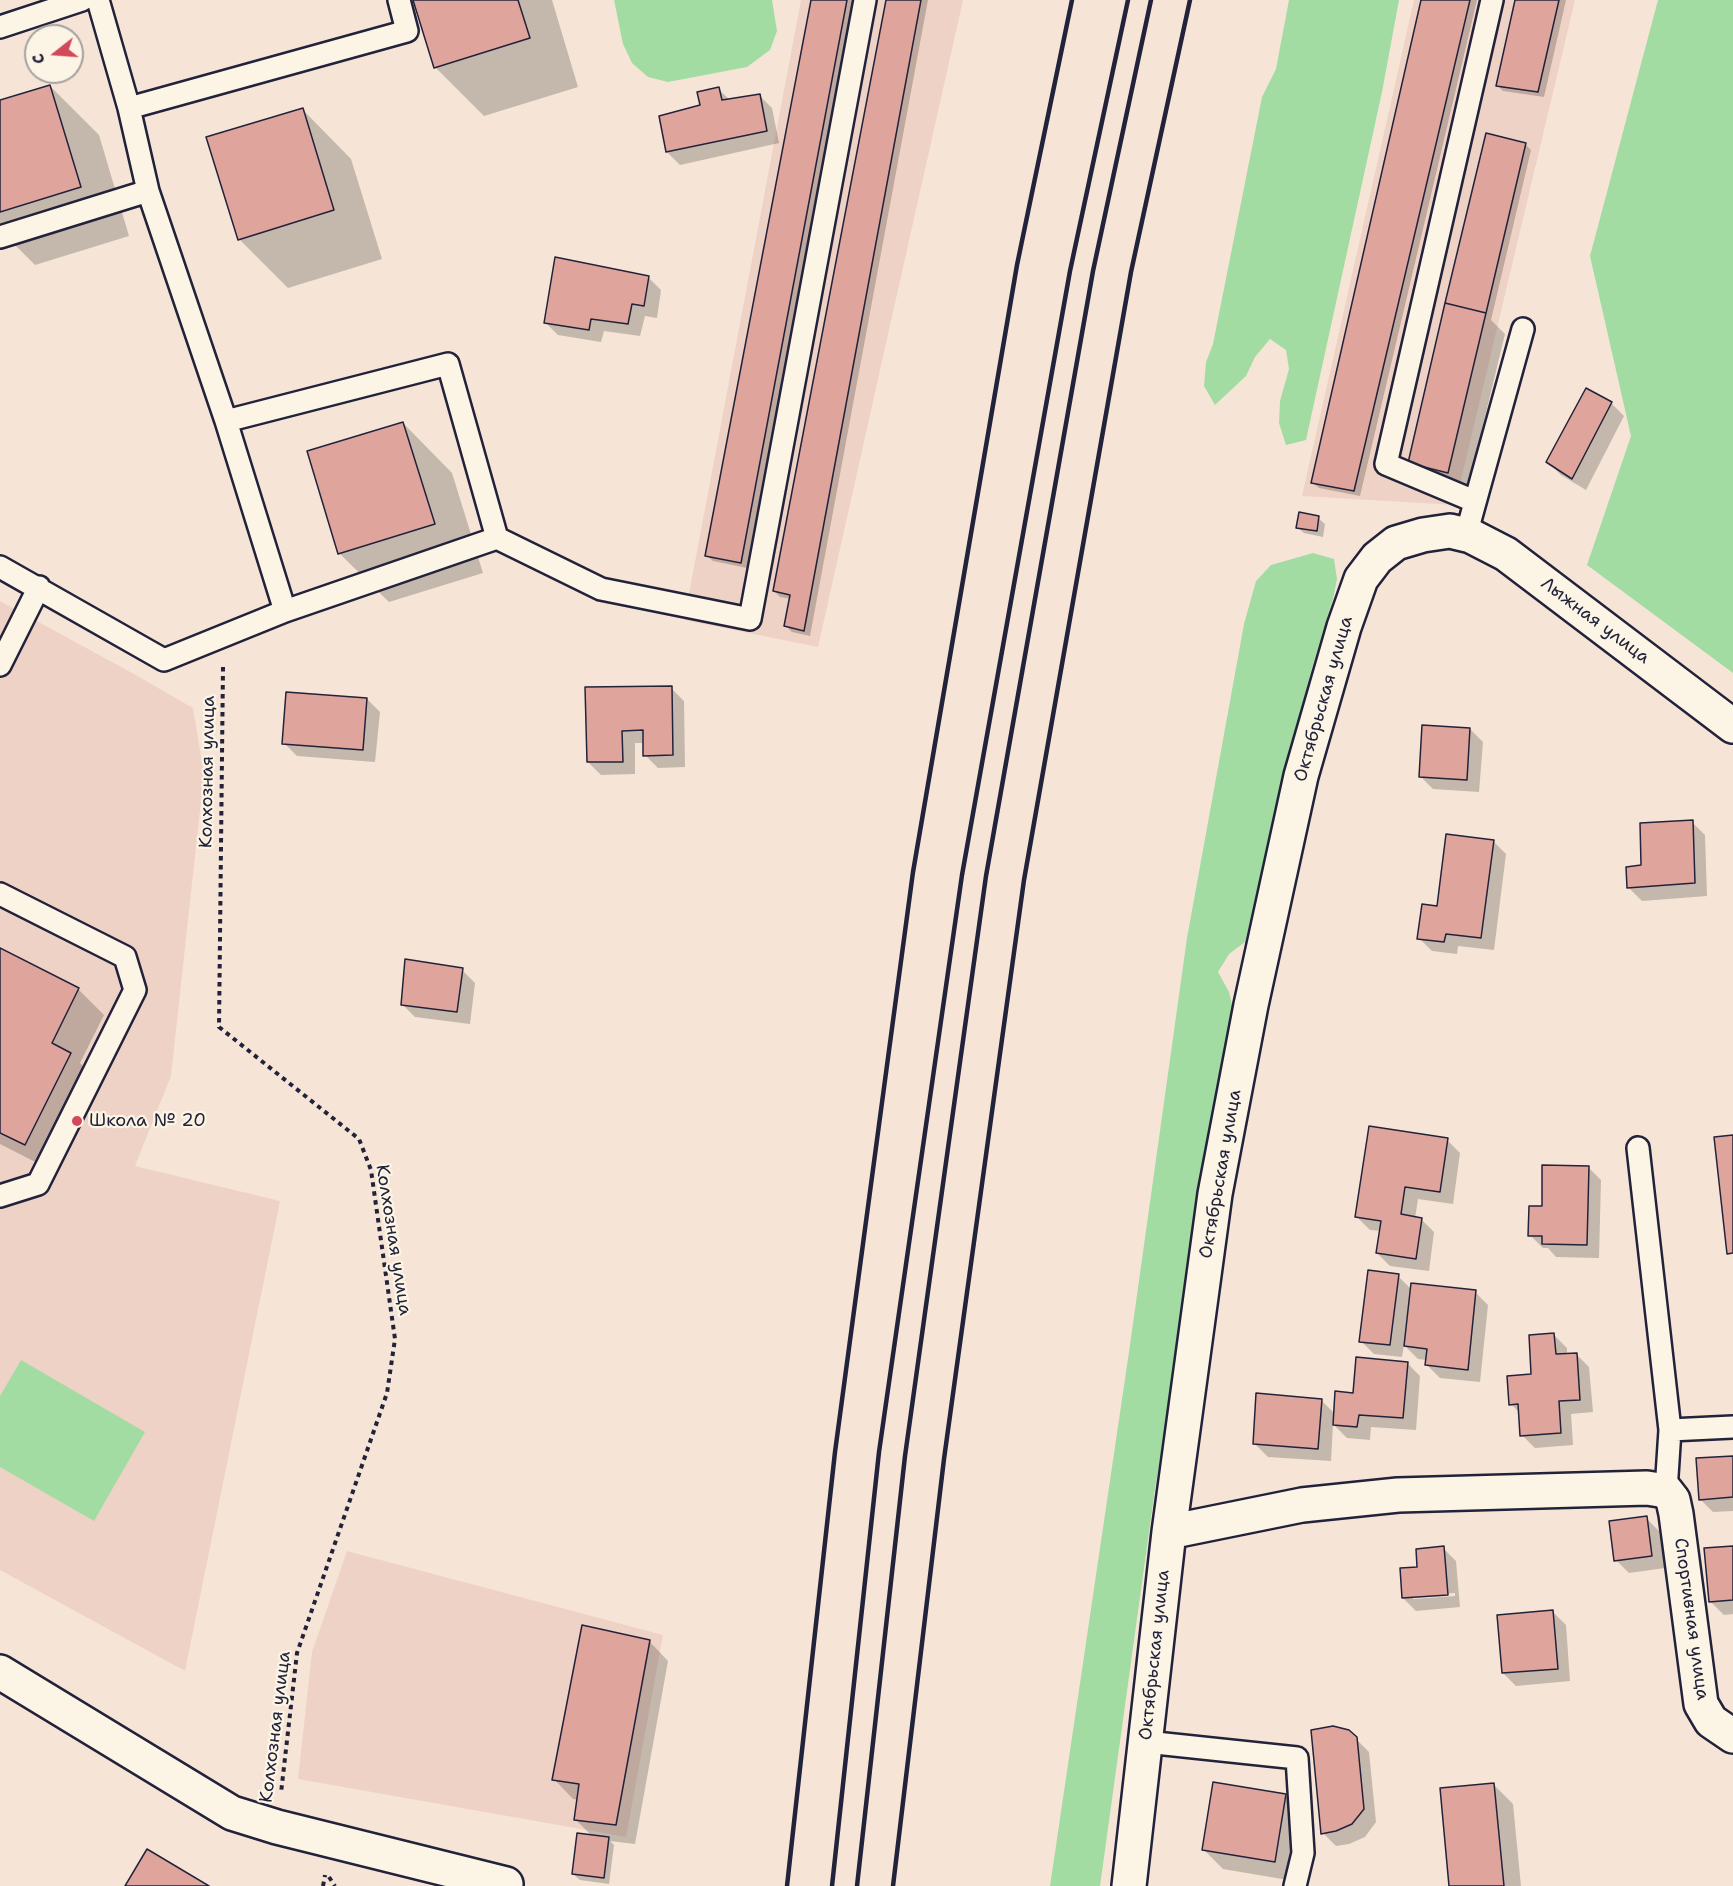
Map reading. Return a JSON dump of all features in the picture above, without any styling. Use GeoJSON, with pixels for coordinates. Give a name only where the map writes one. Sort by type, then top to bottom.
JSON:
{"type":"FeatureCollection","features":[{"type":"Feature","properties":{"kind":"street","name":"Лыжная улица"},"geometry":{"type":"LineString","coordinates":[[1458,533],[1506,554],[1733,726]]}},
{"type":"Feature","properties":{"kind":"street","name":"Октябрьская улица"},"geometry":{"type":"LineString","coordinates":[[1129,1886],[1169,1532],[1215,1194],[1251,1005],[1301,776],[1344,627],[1361,579],[1377,558],[1396,543],[1423,535],[1458,533]]}},
{"type":"Feature","properties":{"kind":"street"},"geometry":{"type":"LineString","coordinates":[[1169,1532],[1302,1505],[1398,1495],[1647,1488],[1666,1491]]}},
{"type":"Feature","properties":{"kind":"street","name":"Спортивная улица"},"geometry":{"type":"LineString","coordinates":[[1666,1491],[1672,1500],[1676,1514],[1701,1704],[1711,1721],[1733,1736]]}},
{"type":"Feature","properties":{"kind":"street"},"geometry":{"type":"LineString","coordinates":[[0,1672],[232,1813],[277,1827],[506,1884]]}},
{"type":"Feature","properties":{"kind":"lane"},"geometry":{"type":"LineString","coordinates":[[0,27],[82,0]]}},
{"type":"Feature","properties":{"kind":"lane"},"geometry":{"type":"LineString","coordinates":[[98,0],[129,108],[148,191],[226,421],[285,612]]}},
{"type":"Feature","properties":{"kind":"lane"},"geometry":{"type":"LineString","coordinates":[[129,108],[407,31],[399,0]]}},
{"type":"Feature","properties":{"kind":"lane"},"geometry":{"type":"LineString","coordinates":[[0,567],[39,587],[164,660],[285,612],[497,538],[602,589],[750,619],[865,0]]}},
{"type":"Feature","properties":{"kind":"lane"},"geometry":{"type":"LineString","coordinates":[[1474,501],[1386,464],[1492,0]]}},
{"type":"Feature","properties":{"kind":"lane"},"geometry":{"type":"LineString","coordinates":[[0,237],[148,191]]}},
{"type":"Feature","properties":{"kind":"lane"},"geometry":{"type":"LineString","coordinates":[[1458,533],[1474,501],[1523,329]]}},
{"type":"Feature","properties":{"kind":"lane"},"geometry":{"type":"LineString","coordinates":[[226,421],[448,364],[497,538]]}},
{"type":"Feature","properties":{"kind":"lane"},"geometry":{"type":"LineString","coordinates":[[3,653],[39,587]]}},
{"type":"Feature","properties":{"kind":"lane"},"geometry":{"type":"LineString","coordinates":[[0,894],[125,957],[135,990],[38,1184],[0,1196]]}},
{"type":"Feature","properties":{"kind":"lane"},"geometry":{"type":"LineString","coordinates":[[1638,1148],[1670,1430],[1666,1491]]}},
{"type":"Feature","properties":{"kind":"lane"},"geometry":{"type":"LineString","coordinates":[[1670,1430],[1733,1428]]}},
{"type":"Feature","properties":{"kind":"lane"},"geometry":{"type":"LineString","coordinates":[[1146,1742],[1297,1758],[1303,1853],[1295,1886]]}},
{"type":"Feature","properties":{"kind":"path","name":"Колхозная улица"},"geometry":{"type":"LineString","coordinates":[[223,637],[219,1027],[359,1139],[371,1170],[395,1339],[387,1393],[297,1653],[277,1827]]}},
{"type":"Feature","properties":{"kind":"path"},"geometry":{"type":"LineString","coordinates":[[323,1886],[326,1872]]}},
{"type":"Feature","properties":{"kind":"shaded area"},"geometry":{"type":"Polygon","coordinates":[[[801,0],[963,0],[818,647],[684,620],[801,0]]]}},
{"type":"Feature","properties":{"kind":"shaded area"},"geometry":{"type":"Polygon","coordinates":[[[1414,0],[1575,0],[1455,505],[1302,496],[1414,0]]]}},
{"type":"Feature","properties":{"kind":"shaded area","name":"Школа № 20"},"geometry":{"type":"Polygon","coordinates":[[[0,601],[193,708],[204,774],[171,1076],[135,1166],[280,1201],[185,1671],[0,1570],[0,601]]]}},
{"type":"Feature","properties":{"kind":"shaded area"},"geometry":{"type":"Polygon","coordinates":[[[347,1551],[663,1635],[626,1837],[298,1779],[312,1652],[347,1551]]]}},
{"type":"Feature","properties":{"kind":"green space"},"geometry":{"type":"Polygon","coordinates":[[[614,0],[772,0],[777,31],[770,50],[747,67],[668,82],[648,77],[632,63],[623,44],[614,0]]]}},
{"type":"Feature","properties":{"kind":"green space"},"geometry":{"type":"Polygon","coordinates":[[[1289,0],[1399,0],[1382,92],[1306,440],[1286,445],[1279,423],[1280,401],[1289,369],[1286,350],[1270,339],[1255,357],[1246,376],[1215,405],[1204,386],[1206,362],[1213,344],[1262,97],[1276,69],[1289,0]]]}},
{"type":"Feature","properties":{"kind":"green space"},"geometry":{"type":"Polygon","coordinates":[[[1658,0],[1733,0],[1733,673],[1587,565],[1631,436],[1590,256],[1658,0]]]}},
{"type":"Feature","properties":{"kind":"green space"},"geometry":{"type":"Polygon","coordinates":[[[1313,553],[1334,559],[1337,579],[1312,668],[1245,942],[1229,954],[1218,972],[1229,992],[1234,1013],[1155,1489],[1100,1886],[1050,1886],[1129,1352],[1187,938],[1244,624],[1256,581],[1271,565],[1313,553]]]}},
{"type":"Feature","properties":{"kind":"green space"},"geometry":{"type":"Polygon","coordinates":[[[21,1360],[145,1432],[94,1521],[0,1467],[0,1396],[21,1360]]]}},
{"type":"Feature","properties":{"kind":"building"},"geometry":{"type":"Polygon","coordinates":[[[413,0],[518,0],[530,38],[434,68],[413,0]]]}},
{"type":"Feature","properties":{"kind":"building"},"geometry":{"type":"Polygon","coordinates":[[[811,0],[847,0],[741,563],[705,556],[811,0]]]}},
{"type":"Feature","properties":{"kind":"building"},"geometry":{"type":"Polygon","coordinates":[[[886,0],[921,0],[804,631],[784,626],[790,595],[773,591],[886,0]]]}},
{"type":"Feature","properties":{"kind":"building"},"geometry":{"type":"Polygon","coordinates":[[[1421,0],[1470,0],[1354,491],[1311,483],[1421,0]]]}},
{"type":"Feature","properties":{"kind":"building"},"geometry":{"type":"Polygon","coordinates":[[[1515,0],[1559,0],[1538,92],[1496,86],[1515,0]]]}},
{"type":"Feature","properties":{"kind":"building"},"geometry":{"type":"Polygon","coordinates":[[[50,85],[81,187],[0,212],[0,100],[50,85]]]}},
{"type":"Feature","properties":{"kind":"building"},"geometry":{"type":"Polygon","coordinates":[[[719,87],[722,100],[760,94],[767,131],[666,152],[659,116],[700,105],[697,92],[719,87]]]}},
{"type":"Feature","properties":{"kind":"building"},"geometry":{"type":"Polygon","coordinates":[[[303,108],[334,210],[238,240],[206,137],[303,108]]]}},
{"type":"Feature","properties":{"kind":"building"},"geometry":{"type":"Polygon","coordinates":[[[1486,133],[1526,143],[1486,313],[1445,303],[1486,133]]]}},
{"type":"Feature","properties":{"kind":"building"},"geometry":{"type":"Polygon","coordinates":[[[555,257],[649,276],[644,306],[632,304],[628,324],[591,319],[589,330],[544,323],[555,257]]]}},
{"type":"Feature","properties":{"kind":"building"},"geometry":{"type":"Polygon","coordinates":[[[1445,303],[1486,313],[1448,473],[1408,463],[1445,303]]]}},
{"type":"Feature","properties":{"kind":"building"},"geometry":{"type":"Polygon","coordinates":[[[1586,388],[1612,402],[1572,479],[1546,462],[1586,388]]]}},
{"type":"Feature","properties":{"kind":"building"},"geometry":{"type":"Polygon","coordinates":[[[403,422],[435,524],[338,554],[307,451],[403,422]]]}},
{"type":"Feature","properties":{"kind":"building"},"geometry":{"type":"Polygon","coordinates":[[[1299,512],[1319,516],[1317,531],[1296,528],[1299,512]]]}},
{"type":"Feature","properties":{"kind":"building"},"geometry":{"type":"Polygon","coordinates":[[[672,686],[673,755],[643,756],[643,730],[622,731],[623,762],[587,762],[585,687],[672,686]]]}},
{"type":"Feature","properties":{"kind":"building"},"geometry":{"type":"Polygon","coordinates":[[[286,692],[367,698],[363,750],[282,744],[286,692]]]}},
{"type":"Feature","properties":{"kind":"building"},"geometry":{"type":"Polygon","coordinates":[[[1422,725],[1470,728],[1467,780],[1419,777],[1422,725]]]}},
{"type":"Feature","properties":{"kind":"building"},"geometry":{"type":"Polygon","coordinates":[[[1693,820],[1695,883],[1627,888],[1626,867],[1641,865],[1640,823],[1693,820]]]}},
{"type":"Feature","properties":{"kind":"building"},"geometry":{"type":"Polygon","coordinates":[[[1446,834],[1494,840],[1481,938],[1446,934],[1444,942],[1417,939],[1422,904],[1437,906],[1446,834]]]}},
{"type":"Feature","properties":{"kind":"building"},"geometry":{"type":"Polygon","coordinates":[[[0,948],[79,988],[52,1043],[71,1053],[25,1145],[0,1133],[0,948]]]}},
{"type":"Feature","properties":{"kind":"building"},"geometry":{"type":"Polygon","coordinates":[[[405,959],[463,968],[457,1012],[401,1005],[405,959]]]}},
{"type":"Feature","properties":{"kind":"building"},"geometry":{"type":"Polygon","coordinates":[[[1369,1126],[1448,1138],[1440,1192],[1405,1187],[1401,1214],[1422,1218],[1416,1259],[1376,1253],[1381,1221],[1355,1217],[1369,1126]]]}},
{"type":"Feature","properties":{"kind":"building"},"geometry":{"type":"Polygon","coordinates":[[[1733,1135],[1733,1253],[1727,1254],[1714,1137],[1733,1135]]]}},
{"type":"Feature","properties":{"kind":"building"},"geometry":{"type":"Polygon","coordinates":[[[1542,1165],[1589,1166],[1587,1245],[1542,1244],[1542,1236],[1528,1236],[1529,1206],[1542,1206],[1542,1165]]]}},
{"type":"Feature","properties":{"kind":"building"},"geometry":{"type":"Polygon","coordinates":[[[1368,1270],[1399,1274],[1390,1345],[1359,1342],[1368,1270]]]}},
{"type":"Feature","properties":{"kind":"building"},"geometry":{"type":"Polygon","coordinates":[[[1411,1283],[1476,1290],[1468,1370],[1425,1365],[1427,1349],[1404,1346],[1411,1283]]]}},
{"type":"Feature","properties":{"kind":"building"},"geometry":{"type":"Polygon","coordinates":[[[1554,1333],[1556,1354],[1577,1353],[1580,1400],[1559,1401],[1561,1433],[1520,1436],[1518,1404],[1509,1405],[1507,1376],[1531,1374],[1529,1335],[1554,1333]]]}},
{"type":"Feature","properties":{"kind":"building"},"geometry":{"type":"Polygon","coordinates":[[[1356,1357],[1408,1362],[1403,1418],[1359,1415],[1357,1427],[1333,1425],[1335,1391],[1353,1393],[1356,1357]]]}},
{"type":"Feature","properties":{"kind":"building"},"geometry":{"type":"Polygon","coordinates":[[[1256,1393],[1322,1399],[1318,1449],[1253,1444],[1256,1393]]]}},
{"type":"Feature","properties":{"kind":"building"},"geometry":{"type":"Polygon","coordinates":[[[1733,1456],[1733,1497],[1699,1500],[1696,1458],[1733,1456]]]}},
{"type":"Feature","properties":{"kind":"building"},"geometry":{"type":"Polygon","coordinates":[[[1647,1516],[1652,1556],[1614,1561],[1609,1521],[1647,1516]]]}},
{"type":"Feature","properties":{"kind":"building"},"geometry":{"type":"Polygon","coordinates":[[[1444,1546],[1448,1595],[1402,1598],[1400,1568],[1417,1567],[1416,1549],[1444,1546]]]}},
{"type":"Feature","properties":{"kind":"building"},"geometry":{"type":"Polygon","coordinates":[[[1733,1546],[1733,1600],[1709,1602],[1704,1548],[1733,1546]]]}},
{"type":"Feature","properties":{"kind":"building"},"geometry":{"type":"Polygon","coordinates":[[[1553,1610],[1558,1669],[1502,1673],[1497,1615],[1553,1610]]]}},
{"type":"Feature","properties":{"kind":"building"},"geometry":{"type":"Polygon","coordinates":[[[582,1625],[650,1640],[616,1825],[574,1820],[579,1784],[552,1780],[582,1625]]]}},
{"type":"Feature","properties":{"kind":"building"},"geometry":{"type":"Polygon","coordinates":[[[1333,1726],[1349,1730],[1357,1737],[1364,1809],[1352,1824],[1321,1834],[1311,1730],[1333,1726]]]}},
{"type":"Feature","properties":{"kind":"building"},"geometry":{"type":"Polygon","coordinates":[[[1213,1782],[1286,1794],[1275,1862],[1202,1850],[1213,1782]]]}},
{"type":"Feature","properties":{"kind":"building"},"geometry":{"type":"Polygon","coordinates":[[[1494,1783],[1504,1886],[1449,1886],[1440,1788],[1494,1783]]]}},
{"type":"Feature","properties":{"kind":"building"},"geometry":{"type":"Polygon","coordinates":[[[577,1833],[609,1837],[604,1878],[572,1874],[577,1833]]]}},
{"type":"Feature","properties":{"kind":"building"},"geometry":{"type":"Polygon","coordinates":[[[147,1849],[209,1886],[125,1886],[147,1849]]]}},
{"type":"Feature","properties":{"kind":"railway"},"geometry":{"type":"LineString","coordinates":[[787,1886],[835,1452],[913,872],[1017,265],[1072,0]]}},
{"type":"Feature","properties":{"kind":"railway"},"geometry":{"type":"LineString","coordinates":[[832,1886],[879,1452],[962,875],[1070,271],[1128,0]]}},
{"type":"Feature","properties":{"kind":"railway"},"geometry":{"type":"LineString","coordinates":[[857,1886],[905,1456],[986,876],[1093,271],[1151,0]]}},
{"type":"Feature","properties":{"kind":"railway"},"geometry":{"type":"LineString","coordinates":[[893,1886],[944,1459],[1024,880],[1131,272],[1190,0]]}},
{"type":"Feature","properties":{"kind":"place","name":"Школа № 20"},"geometry":{"type":"Point","coordinates":[77,1121]}}]}
